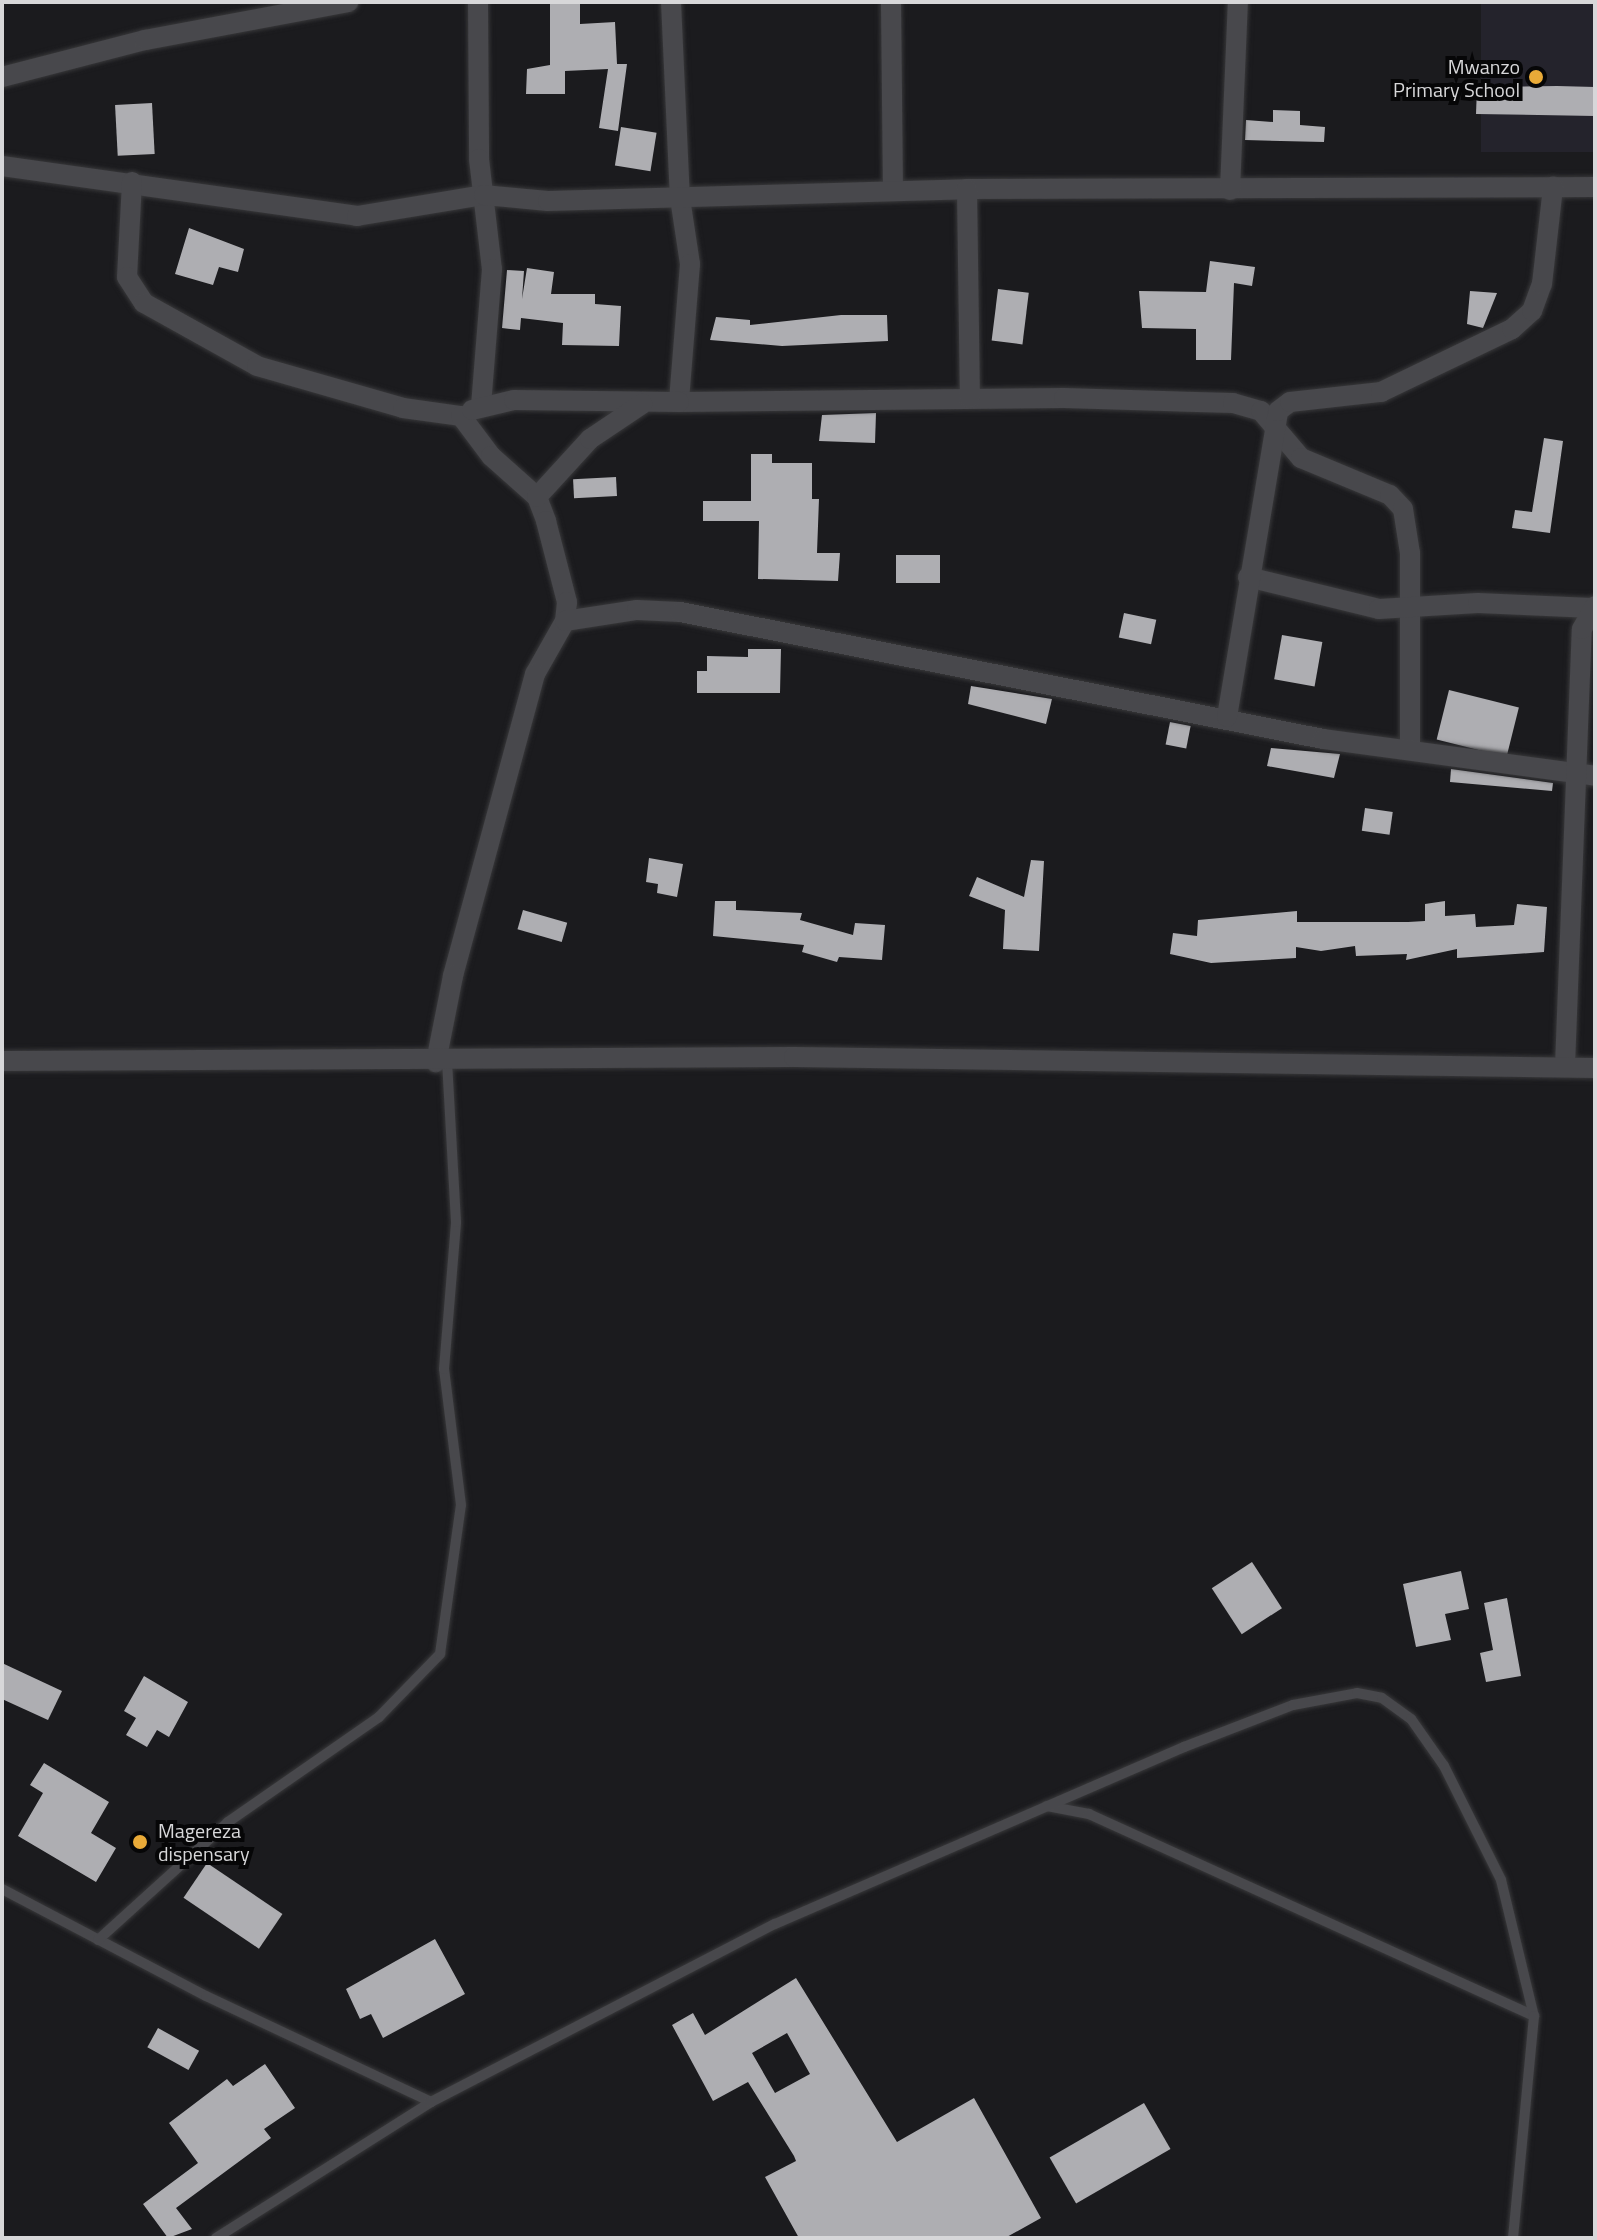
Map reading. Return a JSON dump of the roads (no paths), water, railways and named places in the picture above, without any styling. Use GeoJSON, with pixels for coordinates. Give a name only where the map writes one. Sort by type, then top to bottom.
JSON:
{"type":"FeatureCollection","features":[{"type":"Feature","properties":{"kind":"street"},"geometry":{"type":"LineString","coordinates":[[2,77],[145,40],[348,2]]}},
{"type":"Feature","properties":{"kind":"street"},"geometry":{"type":"LineString","coordinates":[[478,2],[484,195],[492,269],[481,405]]}},
{"type":"Feature","properties":{"kind":"street"},"geometry":{"type":"LineString","coordinates":[[671,2],[680,198],[690,264],[679,402]]}},
{"type":"Feature","properties":{"kind":"street"},"geometry":{"type":"LineString","coordinates":[[891,2],[893,191]]}},
{"type":"Feature","properties":{"kind":"street"},"geometry":{"type":"LineString","coordinates":[[1230,190],[1238,2]]}},
{"type":"Feature","properties":{"kind":"street"},"geometry":{"type":"LineString","coordinates":[[2,166],[357,216],[484,195],[548,201],[967,189],[1595,187]]}},
{"type":"Feature","properties":{"kind":"street"},"geometry":{"type":"LineString","coordinates":[[132,182],[127,277],[144,303],[257,366],[403,408],[461,416],[481,405],[514,400],[642,404],[877,404],[970,398],[1233,403],[1273,420],[1301,458],[1390,495],[1403,509],[1410,553],[1410,750]]}},
{"type":"Feature","properties":{"kind":"street"},"geometry":{"type":"LineString","coordinates":[[1227,717],[1273,420],[1290,402],[1381,392],[1512,329],[1532,311],[1542,284],[1553,187]]}},
{"type":"Feature","properties":{"kind":"street"},"geometry":{"type":"LineString","coordinates":[[967,189],[970,398]]}},
{"type":"Feature","properties":{"kind":"street"},"geometry":{"type":"LineString","coordinates":[[537,497],[590,439],[642,404]]}},
{"type":"Feature","properties":{"kind":"street"},"geometry":{"type":"LineString","coordinates":[[442,1062],[453,976],[535,674],[565,621],[567,602],[537,497],[491,456],[461,416]]}},
{"type":"Feature","properties":{"kind":"street"},"geometry":{"type":"LineString","coordinates":[[1248,577],[1409,612],[1478,603],[1593,607],[1582,629],[1587,775],[1565,1066]]}},
{"type":"Feature","properties":{"kind":"street"},"geometry":{"type":"LineString","coordinates":[[565,621],[637,610],[680,612],[1410,750],[1587,775]]}},
{"type":"Feature","properties":{"kind":"street"},"geometry":{"type":"LineString","coordinates":[[2,1061],[442,1062],[810,1057],[1595,1068]]}},
{"type":"Feature","properties":{"kind":"lane"},"geometry":{"type":"LineString","coordinates":[[98,1940],[228,1822],[379,1717],[440,1654],[461,1505],[444,1369],[456,1222],[442,1062]]}},
{"type":"Feature","properties":{"kind":"lane"},"geometry":{"type":"LineString","coordinates":[[216,2238],[431,2102],[775,1924],[1045,1806],[1293,1705],[1357,1693],[1382,1698],[1411,1719],[1444,1766],[1501,1880],[1534,2016],[1513,2238]]}},
{"type":"Feature","properties":{"kind":"lane"},"geometry":{"type":"LineString","coordinates":[[1045,1806],[1089,1814],[1534,2016]]}},
{"type":"Feature","properties":{"kind":"lane"},"geometry":{"type":"LineString","coordinates":[[2,1889],[98,1940],[431,2102]]}},
{"type":"Feature","properties":{"kind":"place","name":"Mwanzo Primary School"},"geometry":{"type":"Point","coordinates":[1536,77]}},
{"type":"Feature","properties":{"kind":"place","name":"Magereza dispensary"},"geometry":{"type":"Point","coordinates":[140,1842]}}]}
